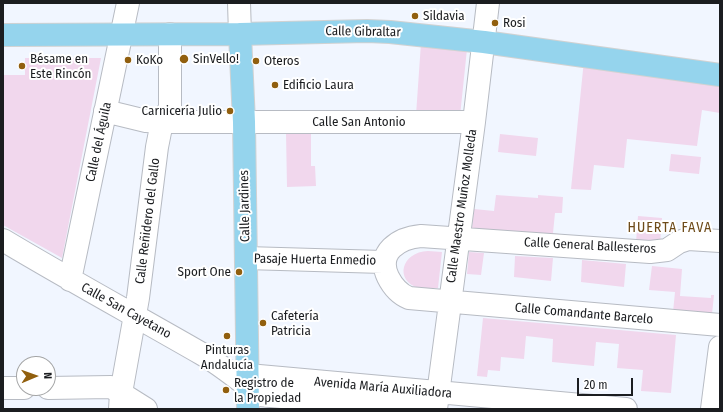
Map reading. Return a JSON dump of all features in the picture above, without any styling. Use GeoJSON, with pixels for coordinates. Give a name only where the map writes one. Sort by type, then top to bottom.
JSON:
{"type":"FeatureCollection","features":[{"type":"Feature","properties":{"kind":"main road","name":"Calle Gibraltar"},"geometry":{"type":"LineString","coordinates":[[3,36],[240,34],[367,30],[484,42],[720,75]]}},
{"type":"Feature","properties":{"kind":"main road","name":"Calle Jardines"},"geometry":{"type":"LineString","coordinates":[[240,34],[244,122],[248,409]]}},
{"type":"Feature","properties":{"kind":"street","name":"Calle del Águila"},"geometry":{"type":"LineString","coordinates":[[70,280],[128,3]]}},
{"type":"Feature","properties":{"kind":"street","name":"Calle Jardines"},"geometry":{"type":"LineString","coordinates":[[239,3],[240,34]]}},
{"type":"Feature","properties":{"kind":"street","name":"Calle Maestro Muñoz Molleda"},"geometry":{"type":"LineString","coordinates":[[437,401],[474,122],[488,3]]}},
{"type":"Feature","properties":{"kind":"street","name":"Calle Reñidero del Gallo"},"geometry":{"type":"LineString","coordinates":[[120,401],[135,317],[157,147],[162,122],[168,113],[171,102],[170,34]]}},
{"type":"Feature","properties":{"kind":"street","name":"Calle San Antonio"},"geometry":{"type":"LineString","coordinates":[[105,111],[141,120],[162,122],[474,122]]}},
{"type":"Feature","properties":{"kind":"street","name":"Pasaje Huerta Enmedio"},"geometry":{"type":"LineString","coordinates":[[449,302],[409,298],[401,295],[389,280],[383,262],[387,252],[391,248],[413,237],[458,238]]}},
{"type":"Feature","properties":{"kind":"street","name":"Calle General Ballesteros"},"geometry":{"type":"LineString","coordinates":[[458,238],[650,252],[667,250],[679,242],[688,240],[720,241]]}},
{"type":"Feature","properties":{"kind":"street","name":"Calle San Cayetano"},"geometry":{"type":"LineString","coordinates":[[3,240],[70,280],[202,354],[247,385]]}},
{"type":"Feature","properties":{"kind":"street","name":"Pasaje Huerta Enmedio"},"geometry":{"type":"LineString","coordinates":[[246,258],[383,262]]}},
{"type":"Feature","properties":{"kind":"street","name":"Calle Comandante Barcelo"},"geometry":{"type":"LineString","coordinates":[[449,302],[720,325]]}},
{"type":"Feature","properties":{"kind":"street"},"geometry":{"type":"LineString","coordinates":[[712,409],[720,347]]}},
{"type":"Feature","properties":{"kind":"street","name":"Avenida María Auxiliadora"},"geometry":{"type":"LineString","coordinates":[[418,409],[259,395],[251,391],[247,385],[253,378],[259,376],[437,401],[626,409]]}},
{"type":"Feature","properties":{"kind":"street"},"geometry":{"type":"LineString","coordinates":[[56,388],[107,386],[120,401],[146,409]]}},
{"type":"Feature","properties":{"kind":"street"},"geometry":{"type":"LineString","coordinates":[[3,388],[16,388]]}},
{"type":"Feature","properties":{"kind":"shaded area"},"geometry":{"type":"Polygon","coordinates":[[[421,43],[467,49],[460,116],[416,115],[421,43]]]}},
{"type":"Feature","properties":{"kind":"shaded area"},"geometry":{"type":"Polygon","coordinates":[[[25,58],[101,58],[62,258],[3,225],[3,75],[25,75],[25,58]]]}},
{"type":"Feature","properties":{"kind":"shaded area"},"geometry":{"type":"Polygon","coordinates":[[[584,60],[720,81],[720,113],[702,110],[697,146],[627,139],[624,168],[594,165],[591,190],[571,189],[584,60]]]}},
{"type":"Feature","properties":{"kind":"shaded area"},"geometry":{"type":"Polygon","coordinates":[[[286,133],[311,133],[311,166],[315,166],[316,186],[287,187],[286,133]]]}},
{"type":"Feature","properties":{"kind":"shaded area"},"geometry":{"type":"Polygon","coordinates":[[[500,134],[538,138],[536,156],[498,152],[500,134]]]}},
{"type":"Feature","properties":{"kind":"shaded area"},"geometry":{"type":"Polygon","coordinates":[[[671,154],[701,157],[699,174],[669,171],[671,154]]]}},
{"type":"Feature","properties":{"kind":"shaded area"},"geometry":{"type":"Polygon","coordinates":[[[496,195],[538,198],[538,195],[563,197],[562,213],[555,213],[553,233],[559,234],[559,237],[472,228],[474,209],[494,211],[496,195]]]}},
{"type":"Feature","properties":{"kind":"shaded area"},"geometry":{"type":"Polygon","coordinates":[[[638,216],[662,218],[660,244],[636,242],[638,216]]]}},
{"type":"Feature","properties":{"kind":"shaded area"},"geometry":{"type":"Polygon","coordinates":[[[428,251],[442,252],[438,288],[419,288],[411,284],[406,279],[404,273],[404,267],[412,256],[428,251]]]}},
{"type":"Feature","properties":{"kind":"shaded area"},"geometry":{"type":"Polygon","coordinates":[[[469,252],[484,253],[481,275],[467,274],[469,252]]]}},
{"type":"Feature","properties":{"kind":"shaded area"},"geometry":{"type":"Polygon","coordinates":[[[515,256],[553,258],[551,281],[514,277],[515,256]]]}},
{"type":"Feature","properties":{"kind":"shaded area"},"geometry":{"type":"Polygon","coordinates":[[[582,260],[626,264],[624,287],[581,282],[582,260]]]}},
{"type":"Feature","properties":{"kind":"shaded area"},"geometry":{"type":"Polygon","coordinates":[[[652,266],[682,269],[680,296],[711,298],[711,295],[714,295],[712,314],[673,312],[675,292],[649,290],[652,266]]]}},
{"type":"Feature","properties":{"kind":"shaded area"},"geometry":{"type":"Polygon","coordinates":[[[483,318],[676,335],[671,393],[641,391],[643,370],[617,368],[619,344],[596,342],[594,366],[552,362],[553,339],[526,336],[524,359],[501,357],[500,371],[488,370],[487,377],[477,376],[483,318]]]}},
{"type":"Feature","properties":{"kind":"place","name":"Sildavia"},"geometry":{"type":"Point","coordinates":[415,16]}},
{"type":"Feature","properties":{"kind":"place","name":"Rosi"},"geometry":{"type":"Point","coordinates":[495,23]}},
{"type":"Feature","properties":{"kind":"place","name":"SinVello!"},"geometry":{"type":"Point","coordinates":[184,59]}},
{"type":"Feature","properties":{"kind":"place","name":"KoKo"},"geometry":{"type":"Point","coordinates":[128,60]}},
{"type":"Feature","properties":{"kind":"place","name":"Oteros"},"geometry":{"type":"Point","coordinates":[256,61]}},
{"type":"Feature","properties":{"kind":"place","name":"Bésame en Este Rincón"},"geometry":{"type":"Point","coordinates":[22,66]}},
{"type":"Feature","properties":{"kind":"place","name":"Edificio Laura"},"geometry":{"type":"Point","coordinates":[275,85]}},
{"type":"Feature","properties":{"kind":"place","name":"Carnicería Julio"},"geometry":{"type":"Point","coordinates":[230,111]}},
{"type":"Feature","properties":{"kind":"place","name":"Sport One"},"geometry":{"type":"Point","coordinates":[239,272]}},
{"type":"Feature","properties":{"kind":"place","name":"Cafetería Patricia"},"geometry":{"type":"Point","coordinates":[263,323]}},
{"type":"Feature","properties":{"kind":"place","name":"Pinturas Andalucía"},"geometry":{"type":"Point","coordinates":[227,336]}},
{"type":"Feature","properties":{"kind":"place","name":"Registro de la Propiedad"},"geometry":{"type":"Point","coordinates":[226,390]}},
{"type":"Feature","properties":{"kind":"district","name":"HUERTA FAVA"},"geometry":{"type":"Point","coordinates":[670,228]}}]}
